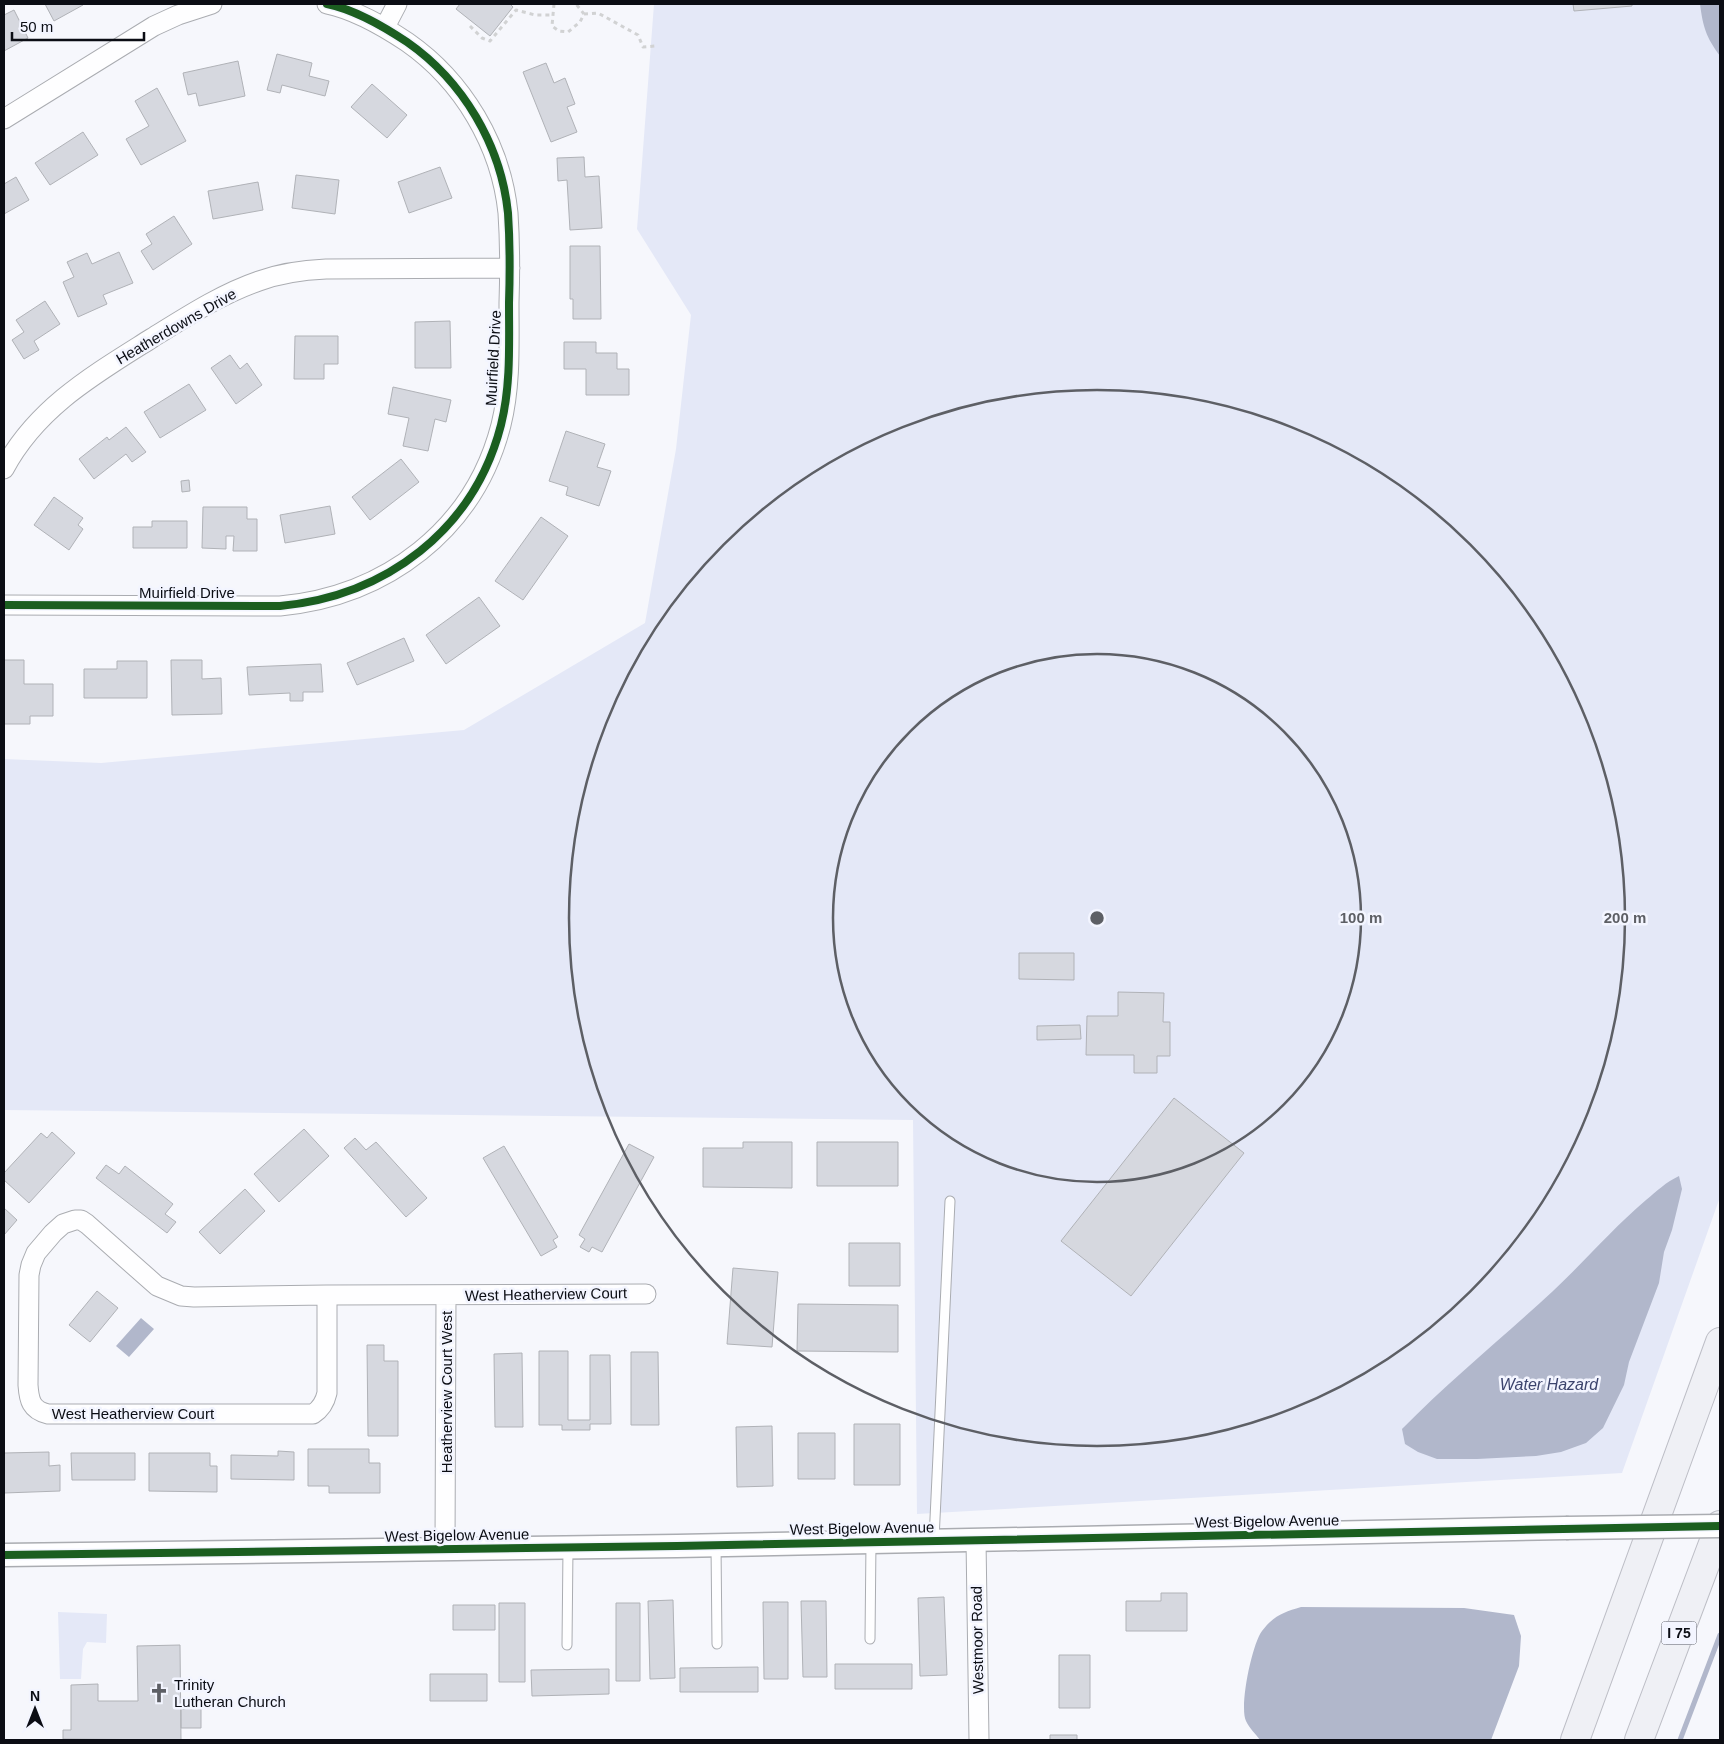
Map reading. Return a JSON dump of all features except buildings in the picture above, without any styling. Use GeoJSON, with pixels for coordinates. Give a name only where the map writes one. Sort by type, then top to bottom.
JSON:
{"type":"FeatureCollection","features":[{"type":"Feature","properties":{"kind":"highway"},"geometry":{"type":"LineString","coordinates":[[1575,1740],[1720,1342]]}},
{"type":"Feature","properties":{"kind":"highway","name":"I 75"},"geometry":{"type":"LineString","coordinates":[[1639,1740],[1720,1526]]}},
{"type":"Feature","properties":{"kind":"street"},"geometry":{"type":"LineString","coordinates":[[4,119],[154,26],[178,14],[212,4]]}},
{"type":"Feature","properties":{"kind":"street","name":"Muirfield Drive"},"geometry":{"type":"LineString","coordinates":[[4,605],[174,606],[293,604],[345,593],[370,583],[393,570],[436,538],[470,496],[483,473],[494,449],[502,423],[508,370],[510,268],[508,212],[500,177],[486,135],[473,111],[440,69],[420,51],[385,27],[355,13],[327,4]]}},
{"type":"Feature","properties":{"kind":"street"},"geometry":{"type":"LineString","coordinates":[[385,27],[397,4]]}},
{"type":"Feature","properties":{"kind":"street","name":"Heatherdowns Drive"},"geometry":{"type":"LineString","coordinates":[[4,469],[12,454],[28,433],[46,413],[76,387],[211,302],[260,280],[299,270],[510,268]]}},
{"type":"Feature","properties":{"kind":"street","name":"West Heatherview Court"},"geometry":{"type":"LineString","coordinates":[[70,1220],[81,1220],[87,1224],[157,1286],[181,1296],[327,1295],[327,1393],[326,1400],[319,1410],[313,1414],[48,1414],[36,1409],[31,1404],[29,1398],[29,1275],[36,1253],[44,1242],[70,1220]]}},
{"type":"Feature","properties":{"kind":"street","name":"West Heatherview Court"},"geometry":{"type":"LineString","coordinates":[[446,1295],[646,1294]]}},
{"type":"Feature","properties":{"kind":"street","name":"Heatherview Court West"},"geometry":{"type":"LineString","coordinates":[[327,1295],[446,1295],[445,1549]]}},
{"type":"Feature","properties":{"kind":"street","name":"West Bigelow Avenue"},"geometry":{"type":"LineString","coordinates":[[4,1555],[568,1548],[1720,1526]]}},
{"type":"Feature","properties":{"kind":"street","name":"Westmoor Road"},"geometry":{"type":"LineString","coordinates":[[976,1540],[979,1740]]}},
{"type":"Feature","properties":{"kind":"lane"},"geometry":{"type":"LineString","coordinates":[[934,1540],[950,1201]]}},
{"type":"Feature","properties":{"kind":"lane"},"geometry":{"type":"LineString","coordinates":[[870,1639],[871,1542]]}},
{"type":"Feature","properties":{"kind":"lane"},"geometry":{"type":"LineString","coordinates":[[716,1545],[717,1644]]}},
{"type":"Feature","properties":{"kind":"lane"},"geometry":{"type":"LineString","coordinates":[[567,1645],[568,1548]]}},
{"type":"Feature","properties":{"kind":"path"},"geometry":{"type":"LineString","coordinates":[[554,4],[552,26],[559,31],[568,32],[580,22],[584,14]]}},
{"type":"Feature","properties":{"kind":"path"},"geometry":{"type":"LineString","coordinates":[[576,4],[584,14]]}},
{"type":"Feature","properties":{"kind":"path"},"geometry":{"type":"LineString","coordinates":[[470,26],[482,38],[490,41],[516,10],[534,14],[553,15]]}},
{"type":"Feature","properties":{"kind":"path"},"geometry":{"type":"LineString","coordinates":[[584,14],[598,13],[638,35],[643,47],[655,46]]}},
{"type":"Feature","properties":{"kind":"shaded area"},"geometry":{"type":"Polygon","coordinates":[[[654,4],[1720,4],[1720,1197],[1622,1473],[917,1514],[913,1120],[4,1110],[4,759],[101,763],[464,730],[645,623],[676,449],[691,315],[637,229],[654,4]]]}},
{"type":"Feature","properties":{"kind":"shaded area"},"geometry":{"type":"Polygon","coordinates":[[[58,1612],[107,1614],[106,1643],[87,1642],[83,1649],[81,1679],[60,1679],[58,1612]]]}},
{"type":"Feature","properties":{"kind":"water"},"geometry":{"type":"Polygon","coordinates":[[[1700,4],[1720,4],[1720,56],[1706,32],[1700,4]]]}},
{"type":"Feature","properties":{"kind":"water","name":"Water Hazard"},"geometry":{"type":"Polygon","coordinates":[[[1679,1176],[1682,1189],[1672,1230],[1664,1252],[1659,1283],[1629,1362],[1624,1385],[1603,1428],[1586,1443],[1561,1452],[1536,1456],[1437,1459],[1418,1452],[1405,1444],[1402,1429],[1420,1411],[1553,1291],[1634,1211],[1662,1187],[1679,1176]]]}},
{"type":"Feature","properties":{"kind":"water"},"geometry":{"type":"Polygon","coordinates":[[[141,1318],[154,1329],[129,1357],[116,1346],[141,1318]]]}},
{"type":"Feature","properties":{"kind":"water"},"geometry":{"type":"Polygon","coordinates":[[[1301,1607],[1464,1608],[1514,1615],[1521,1636],[1519,1666],[1491,1740],[1260,1740],[1247,1724],[1244,1714],[1245,1690],[1254,1649],[1262,1631],[1270,1622],[1284,1613],[1301,1607]]]}},
{"type":"Feature","properties":{"kind":"waterway"},"geometry":{"type":"LineString","coordinates":[[1680,1740],[1720,1635]]}},
{"type":"Feature","properties":{"kind":"cycle path"},"geometry":{"type":"LineString","coordinates":[[4,605],[280,606],[319,600],[355,588],[389,572],[420,551],[447,526],[470,496],[488,463],[501,425],[509,364],[509,224],[504,188],[497,163],[488,139],[462,95],[427,58],[407,42],[359,14],[327,4]]}},
{"type":"Feature","properties":{"kind":"cycle path"},"geometry":{"type":"LineString","coordinates":[[4,1555],[677,1546],[1720,1526]]}},
{"type":"Feature","properties":{"kind":"place","name":"Trinity Lutheran Church"},"geometry":{"type":"Point","coordinates":[159,1693]}}]}
